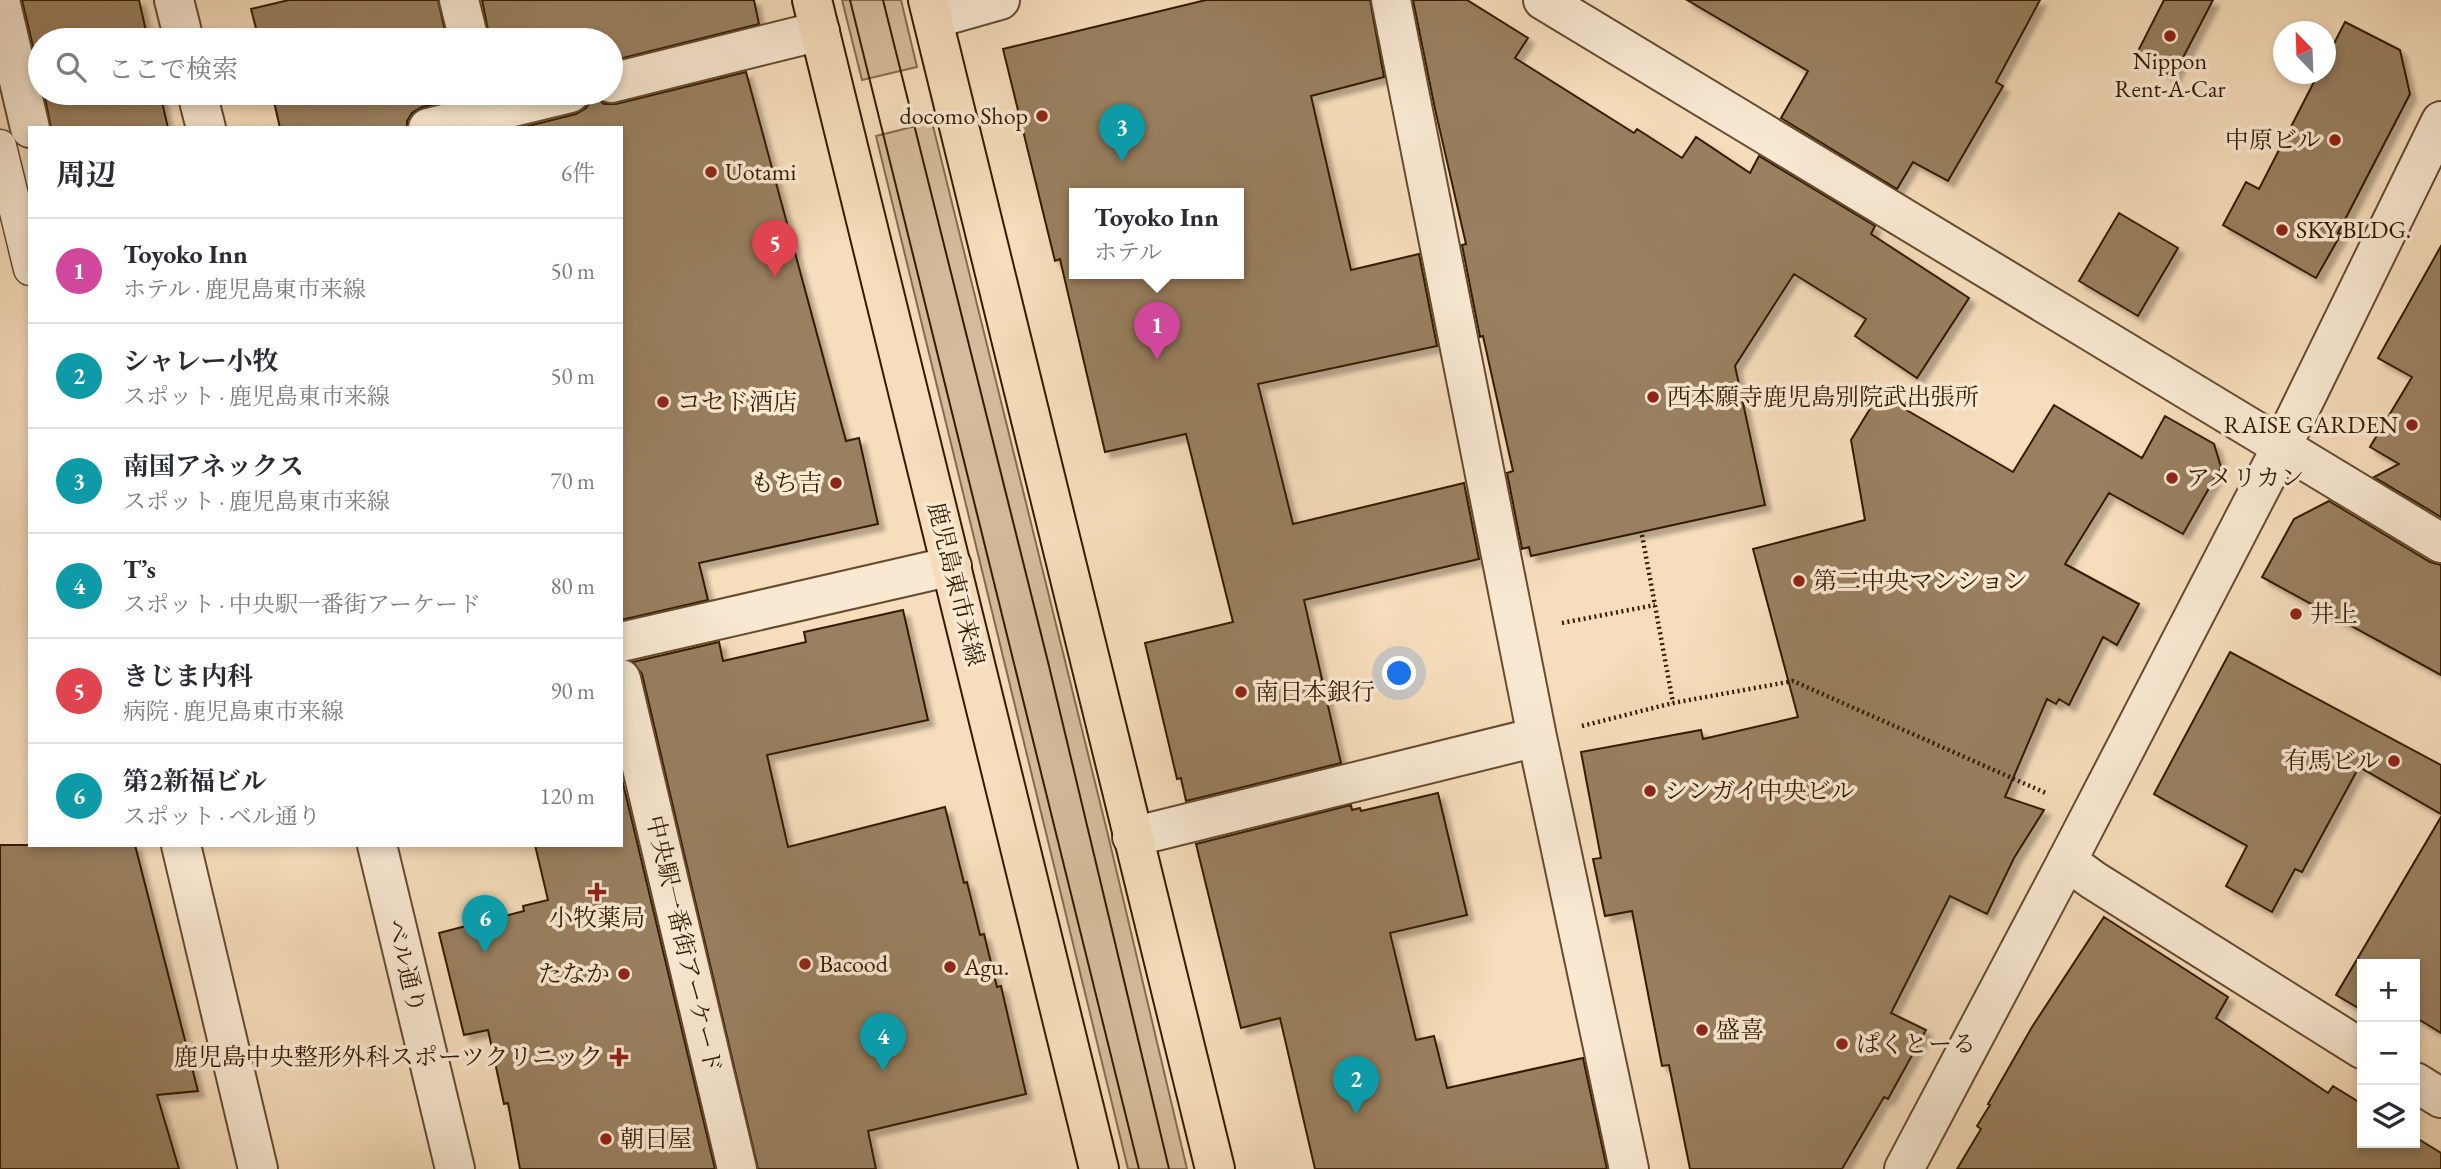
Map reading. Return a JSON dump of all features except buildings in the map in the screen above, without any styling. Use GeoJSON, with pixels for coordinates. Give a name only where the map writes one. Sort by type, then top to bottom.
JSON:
{"type":"FeatureCollection","features":[{"type":"Feature","properties":{"kind":"main road"},"geometry":{"type":"LineString","coordinates":[[930,9],[1214,1169]]}},
{"type":"Feature","properties":{"kind":"main road","name":"鹿児島東市来線"},"geometry":{"type":"LineString","coordinates":[[816,15],[1099,1169]]}},
{"type":"Feature","properties":{"kind":"street"},"geometry":{"type":"LineString","coordinates":[[174,0],[181,28]]}},
{"type":"Feature","properties":{"kind":"street"},"geometry":{"type":"LineString","coordinates":[[459,0],[466,28]]}},
{"type":"Feature","properties":{"kind":"street"},"geometry":{"type":"LineString","coordinates":[[930,9],[1000,0]]}},
{"type":"Feature","properties":{"kind":"street"},"geometry":{"type":"LineString","coordinates":[[1391,0],[1537,737],[1629,1169]]}},
{"type":"Feature","properties":{"kind":"street"},"geometry":{"type":"LineString","coordinates":[[1543,0],[2441,543]]}},
{"type":"Feature","properties":{"kind":"street"},"geometry":{"type":"LineString","coordinates":[[0,1],[30,126]]}},
{"type":"Feature","properties":{"kind":"street"},"geometry":{"type":"LineString","coordinates":[[623,78],[816,15]]}},
{"type":"Feature","properties":{"kind":"street"},"geometry":{"type":"LineString","coordinates":[[200,105],[205,126]]}},
{"type":"Feature","properties":{"kind":"street"},"geometry":{"type":"LineString","coordinates":[[435,126],[514,105]]}},
{"type":"Feature","properties":{"kind":"street"},"geometry":{"type":"LineString","coordinates":[[1904,1169],[2281,448],[2441,121]]}},
{"type":"Feature","properties":{"kind":"street"},"geometry":{"type":"LineString","coordinates":[[623,642],[952,566]]}},
{"type":"Feature","properties":{"kind":"street","name":"中央駅一番街アーケード"},"geometry":{"type":"LineString","coordinates":[[623,687],[737,1169]]}},
{"type":"Feature","properties":{"kind":"street"},"geometry":{"type":"LineString","coordinates":[[1132,837],[1537,737]]}},
{"type":"Feature","properties":{"kind":"street"},"geometry":{"type":"LineString","coordinates":[[181,847],[258,1169]]}},
{"type":"Feature","properties":{"kind":"street","name":"ベル通り"},"geometry":{"type":"LineString","coordinates":[[377,847],[455,1169]]}},
{"type":"Feature","properties":{"kind":"street"},"geometry":{"type":"LineString","coordinates":[[2067,861],[2357,1046]]}},
{"type":"Feature","properties":{"kind":"street"},"geometry":{"type":"LineString","coordinates":[[2420,1085],[2441,1098]]}},
{"type":"Feature","properties":{"kind":"lane"},"geometry":{"type":"LineString","coordinates":[[0,146],[28,261]]}},
{"type":"Feature","properties":{"kind":"path"},"geometry":{"type":"LineString","coordinates":[[1642,535],[1673,703]]}},
{"type":"Feature","properties":{"kind":"path"},"geometry":{"type":"LineString","coordinates":[[1517,632],[1655,605]]}},
{"type":"Feature","properties":{"kind":"path"},"geometry":{"type":"LineString","coordinates":[[1537,737],[1673,703],[1793,681],[2091,814]]}},
{"type":"Feature","properties":{"kind":"shaded area"},"geometry":{"type":"Polygon","coordinates":[[[842,0],[901,0],[917,67],[862,80],[842,0]]]}},
{"type":"Feature","properties":{"kind":"shaded area"},"geometry":{"type":"Polygon","coordinates":[[[932,122],[1108,835],[1187,1169],[1128,1169],[876,136],[932,122]]]}},
{"type":"Feature","properties":{"kind":"tram line"},"geometry":{"type":"LineString","coordinates":[[850,0],[1139,1169]]}},
{"type":"Feature","properties":{"kind":"tram line"},"geometry":{"type":"LineString","coordinates":[[883,0],[1049,666],[1169,1169]]}},
{"type":"Feature","properties":{"kind":"place","name":"Nippon Rent-A-Car"},"geometry":{"type":"Point","coordinates":[2170,36]}},
{"type":"Feature","properties":{"kind":"place","name":"docomo Shop"},"geometry":{"type":"Point","coordinates":[1042,116]}},
{"type":"Feature","properties":{"kind":"place","name":"中原ビル"},"geometry":{"type":"Point","coordinates":[2335,140]}},
{"type":"Feature","properties":{"kind":"place","name":"南国アネックス"},"geometry":{"type":"Point","coordinates":[1122,162]}},
{"type":"Feature","properties":{"kind":"place","name":"Uotami"},"geometry":{"type":"Point","coordinates":[711,172]}},
{"type":"Feature","properties":{"kind":"place","name":"SKY BLDG."},"geometry":{"type":"Point","coordinates":[2282,230]}},
{"type":"Feature","properties":{"kind":"place","name":"きじま内科"},"geometry":{"type":"Point","coordinates":[775,278]}},
{"type":"Feature","properties":{"kind":"place","name":"Toyoko Inn"},"geometry":{"type":"Point","coordinates":[1157,360]}},
{"type":"Feature","properties":{"kind":"place","name":"西本願寺鹿児島別院武出張所"},"geometry":{"type":"Point","coordinates":[1653,397]}},
{"type":"Feature","properties":{"kind":"place","name":"コセド酒店"},"geometry":{"type":"Point","coordinates":[663,402]}},
{"type":"Feature","properties":{"kind":"place","name":"RAISE GARDEN"},"geometry":{"type":"Point","coordinates":[2412,425]}},
{"type":"Feature","properties":{"kind":"place","name":"アメリカン"},"geometry":{"type":"Point","coordinates":[2172,478]}},
{"type":"Feature","properties":{"kind":"place","name":"もち吉"},"geometry":{"type":"Point","coordinates":[836,483]}},
{"type":"Feature","properties":{"kind":"place","name":"第二中央マンション"},"geometry":{"type":"Point","coordinates":[1799,581]}},
{"type":"Feature","properties":{"kind":"place","name":"井上"},"geometry":{"type":"Point","coordinates":[2296,614]}},
{"type":"Feature","properties":{"kind":"place","name":"南日本銀行"},"geometry":{"type":"Point","coordinates":[1241,692]}},
{"type":"Feature","properties":{"kind":"place","name":"有馬ビル"},"geometry":{"type":"Point","coordinates":[2394,761]}},
{"type":"Feature","properties":{"kind":"place","name":"シンガイ中央ビル"},"geometry":{"type":"Point","coordinates":[1650,791]}},
{"type":"Feature","properties":{"kind":"place","name":"小牧薬局"},"geometry":{"type":"Point","coordinates":[597,892]}},
{"type":"Feature","properties":{"kind":"place","name":"第2新福ビル"},"geometry":{"type":"Point","coordinates":[485,953]}},
{"type":"Feature","properties":{"kind":"place","name":"Bacood"},"geometry":{"type":"Point","coordinates":[805,964]}},
{"type":"Feature","properties":{"kind":"place","name":"Agu."},"geometry":{"type":"Point","coordinates":[950,967]}},
{"type":"Feature","properties":{"kind":"place","name":"たなか"},"geometry":{"type":"Point","coordinates":[624,974]}},
{"type":"Feature","properties":{"kind":"place","name":"盛喜"},"geometry":{"type":"Point","coordinates":[1702,1030]}},
{"type":"Feature","properties":{"kind":"place","name":"ぱくとーる"},"geometry":{"type":"Point","coordinates":[1842,1044]}},
{"type":"Feature","properties":{"kind":"place","name":"鹿児島中央整形外科スポーツクリニック"},"geometry":{"type":"Point","coordinates":[619,1057]}},
{"type":"Feature","properties":{"kind":"place","name":"T’s"},"geometry":{"type":"Point","coordinates":[883,1071]}},
{"type":"Feature","properties":{"kind":"place","name":"シャレー小牧"},"geometry":{"type":"Point","coordinates":[1356,1114]}},
{"type":"Feature","properties":{"kind":"place","name":"朝日屋"},"geometry":{"type":"Point","coordinates":[606,1139]}}]}
